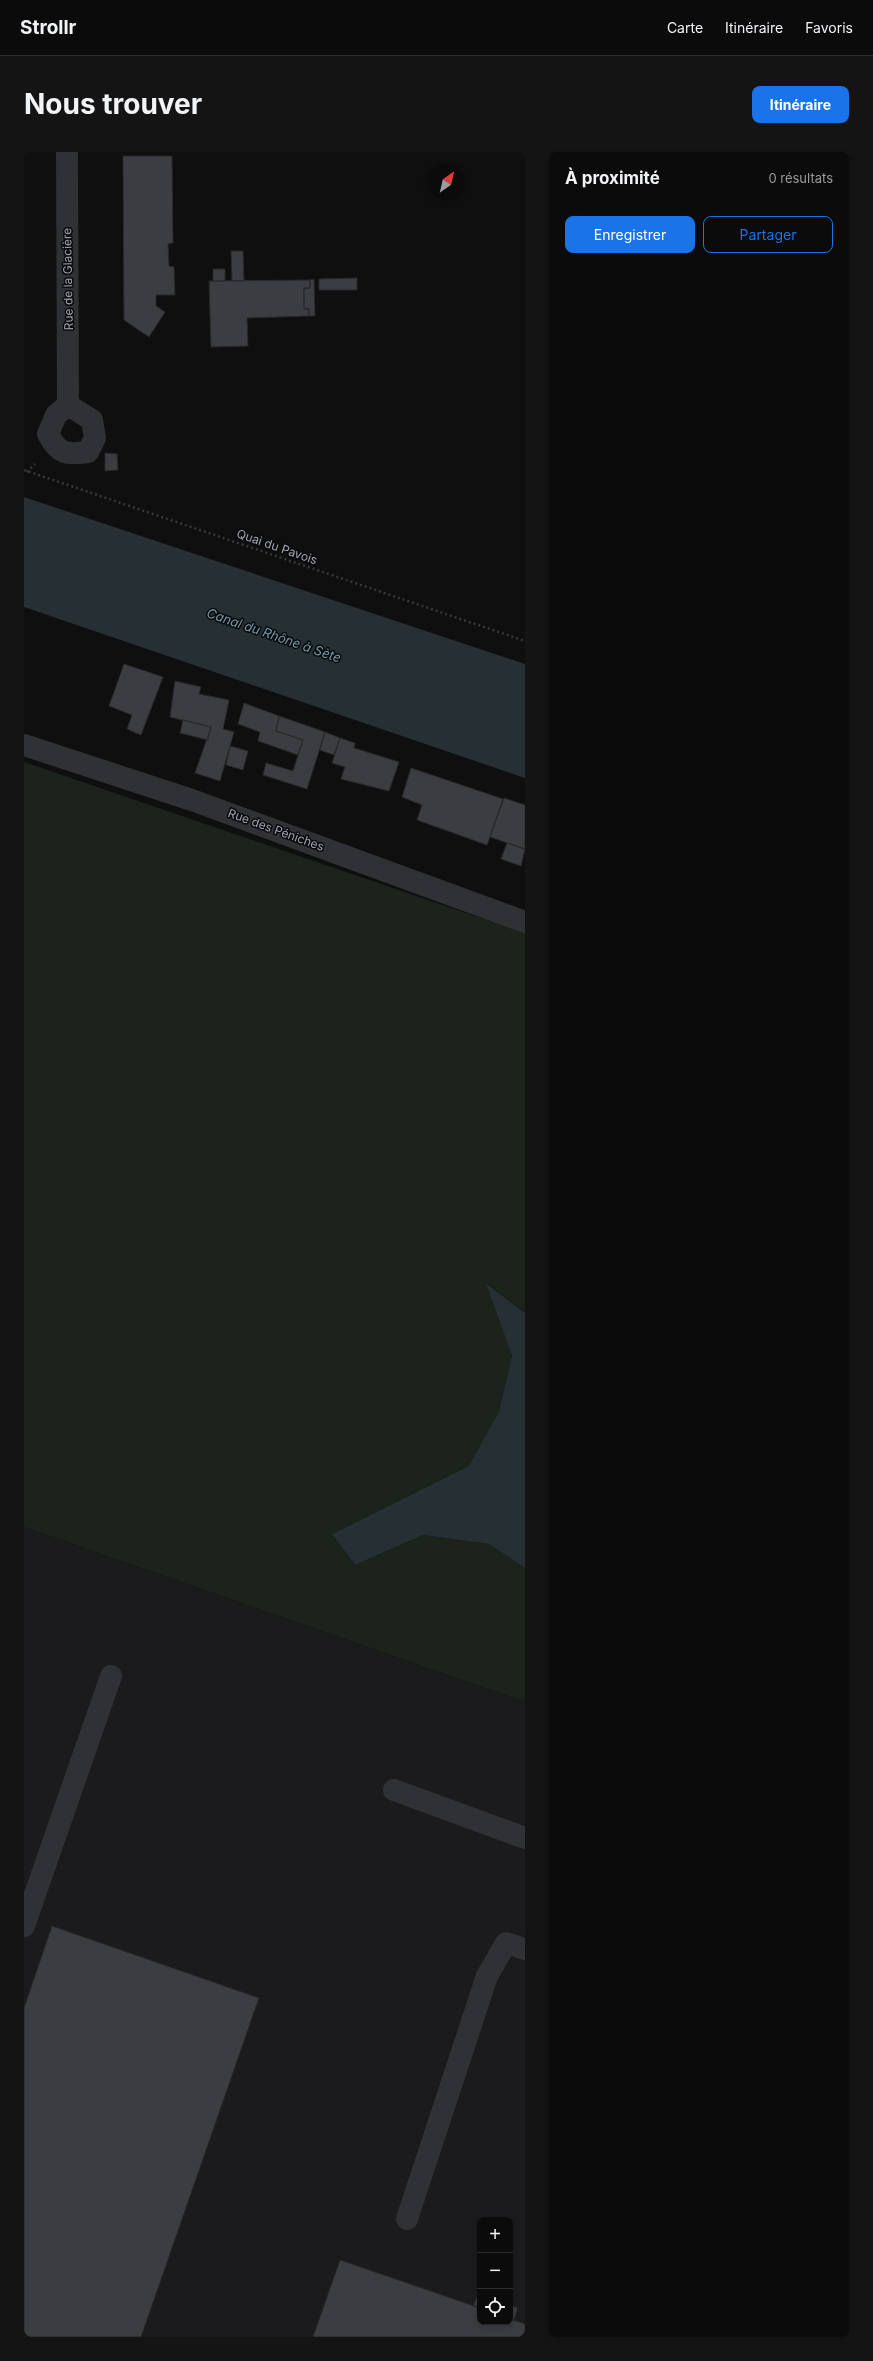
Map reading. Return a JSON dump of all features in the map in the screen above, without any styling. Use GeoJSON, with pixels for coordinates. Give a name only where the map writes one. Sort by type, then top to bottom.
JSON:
{"type":"FeatureCollection","features":[{"type":"Feature","properties":{"kind":"street","name":"Rue de la Glacière"},"geometry":{"type":"LineString","coordinates":[[67,152],[68,405]]}},
{"type":"Feature","properties":{"kind":"street","name":"Rue des Péniches"},"geometry":{"type":"LineString","coordinates":[[24,745],[192,800],[525,922]]}},
{"type":"Feature","properties":{"kind":"street"},"geometry":{"type":"LineString","coordinates":[[24,1926],[111,1676]]}},
{"type":"Feature","properties":{"kind":"street"},"geometry":{"type":"LineString","coordinates":[[394,1790],[525,1838]]}},
{"type":"Feature","properties":{"kind":"street"},"geometry":{"type":"LineString","coordinates":[[407,2219],[487,1976],[506,1943],[525,1949]]}},
{"type":"Feature","properties":{"kind":"path","name":"Quai du Pavois"},"geometry":{"type":"LineString","coordinates":[[24,470],[525,641]]}},
{"type":"Feature","properties":{"kind":"shaded area"},"geometry":{"type":"Polygon","coordinates":[[[24,762],[525,933],[525,1313],[487,1283],[512,1356],[499,1411],[469,1467],[332,1534],[355,1565],[423,1535],[489,1544],[525,1568],[525,1702],[24,1527],[24,762]]]}},
{"type":"Feature","properties":{"kind":"shaded area"},"geometry":{"type":"Polygon","coordinates":[[[24,1527],[525,1702],[525,2337],[24,2337],[24,1527]]]}},
{"type":"Feature","properties":{"kind":"water","name":"Canal du Rhône à Sète"},"geometry":{"type":"Polygon","coordinates":[[[24,497],[525,664],[525,778],[24,607],[24,497]]]}},
{"type":"Feature","properties":{"kind":"water"},"geometry":{"type":"Polygon","coordinates":[[[486,1283],[525,1313],[525,1568],[489,1544],[423,1535],[355,1565],[332,1534],[469,1466],[499,1411],[512,1356],[486,1283]]]}},
{"type":"Feature","properties":{"kind":"building"},"geometry":{"type":"Polygon","coordinates":[[[123,156],[172,156],[173,243],[168,244],[169,266],[174,267],[175,295],[156,295],[156,306],[165,312],[149,337],[124,320],[123,156]]]}},
{"type":"Feature","properties":{"kind":"building"},"geometry":{"type":"Polygon","coordinates":[[[231,251],[243,251],[244,281],[232,281],[231,251]]]}},
{"type":"Feature","properties":{"kind":"building"},"geometry":{"type":"Polygon","coordinates":[[[213,269],[225,269],[225,281],[213,281],[213,269]]]}},
{"type":"Feature","properties":{"kind":"building"},"geometry":{"type":"Polygon","coordinates":[[[357,278],[357,290],[319,290],[319,279],[357,278]]]}},
{"type":"Feature","properties":{"kind":"building"},"geometry":{"type":"Polygon","coordinates":[[[314,279],[315,316],[309,316],[309,309],[304,309],[304,288],[310,288],[310,280],[314,279]]]}},
{"type":"Feature","properties":{"kind":"building"},"geometry":{"type":"Polygon","coordinates":[[[310,280],[310,288],[304,288],[304,309],[309,309],[309,316],[247,318],[248,346],[211,347],[209,281],[310,280]]]}},
{"type":"Feature","properties":{"kind":"building"},"geometry":{"type":"Polygon","coordinates":[[[105,453],[117,454],[118,470],[105,471],[105,453]]]}},
{"type":"Feature","properties":{"kind":"building"},"geometry":{"type":"Polygon","coordinates":[[[124,664],[163,677],[141,735],[127,729],[132,715],[109,706],[124,664]]]}},
{"type":"Feature","properties":{"kind":"building"},"geometry":{"type":"Polygon","coordinates":[[[175,681],[201,687],[199,694],[229,700],[223,729],[234,732],[220,781],[195,773],[211,727],[170,717],[175,681]]]}},
{"type":"Feature","properties":{"kind":"building"},"geometry":{"type":"Polygon","coordinates":[[[244,703],[279,716],[276,731],[303,740],[298,755],[258,741],[260,732],[238,724],[244,703]]]}},
{"type":"Feature","properties":{"kind":"building"},"geometry":{"type":"Polygon","coordinates":[[[279,716],[325,732],[307,789],[263,775],[266,763],[293,771],[303,740],[276,731],[279,716]]]}},
{"type":"Feature","properties":{"kind":"building"},"geometry":{"type":"Polygon","coordinates":[[[183,720],[211,727],[208,740],[180,733],[183,720]]]}},
{"type":"Feature","properties":{"kind":"building"},"geometry":{"type":"Polygon","coordinates":[[[325,732],[340,738],[334,755],[320,750],[325,732]]]}},
{"type":"Feature","properties":{"kind":"building"},"geometry":{"type":"Polygon","coordinates":[[[340,738],[355,743],[354,748],[399,762],[389,791],[341,779],[345,767],[332,763],[340,738]]]}},
{"type":"Feature","properties":{"kind":"building"},"geometry":{"type":"Polygon","coordinates":[[[230,746],[248,751],[243,770],[226,765],[230,746]]]}},
{"type":"Feature","properties":{"kind":"building"},"geometry":{"type":"Polygon","coordinates":[[[411,768],[503,799],[487,845],[417,820],[422,805],[402,797],[411,768]]]}},
{"type":"Feature","properties":{"kind":"building"},"geometry":{"type":"Polygon","coordinates":[[[504,798],[525,805],[525,849],[490,837],[504,798]]]}},
{"type":"Feature","properties":{"kind":"building"},"geometry":{"type":"Polygon","coordinates":[[[507,843],[525,849],[521,866],[501,859],[507,843]]]}},
{"type":"Feature","properties":{"kind":"building"},"geometry":{"type":"Polygon","coordinates":[[[52,1926],[259,1998],[141,2337],[24,2337],[24,2008],[52,1926]]]}},
{"type":"Feature","properties":{"kind":"building"},"geometry":{"type":"Polygon","coordinates":[[[340,2260],[477,2307],[477,2325],[513,2325],[513,2320],[525,2324],[525,2337],[313,2337],[340,2260]]]}},
{"type":"Feature","properties":{"kind":"building"},"geometry":{"type":"Polygon","coordinates":[[[477,2296],[477,2307],[473,2306],[477,2296]]]}},
{"type":"Feature","properties":{"kind":"building"},"geometry":{"type":"Polygon","coordinates":[[[513,2306],[518,2308],[513,2320],[513,2306]]]}}]}
